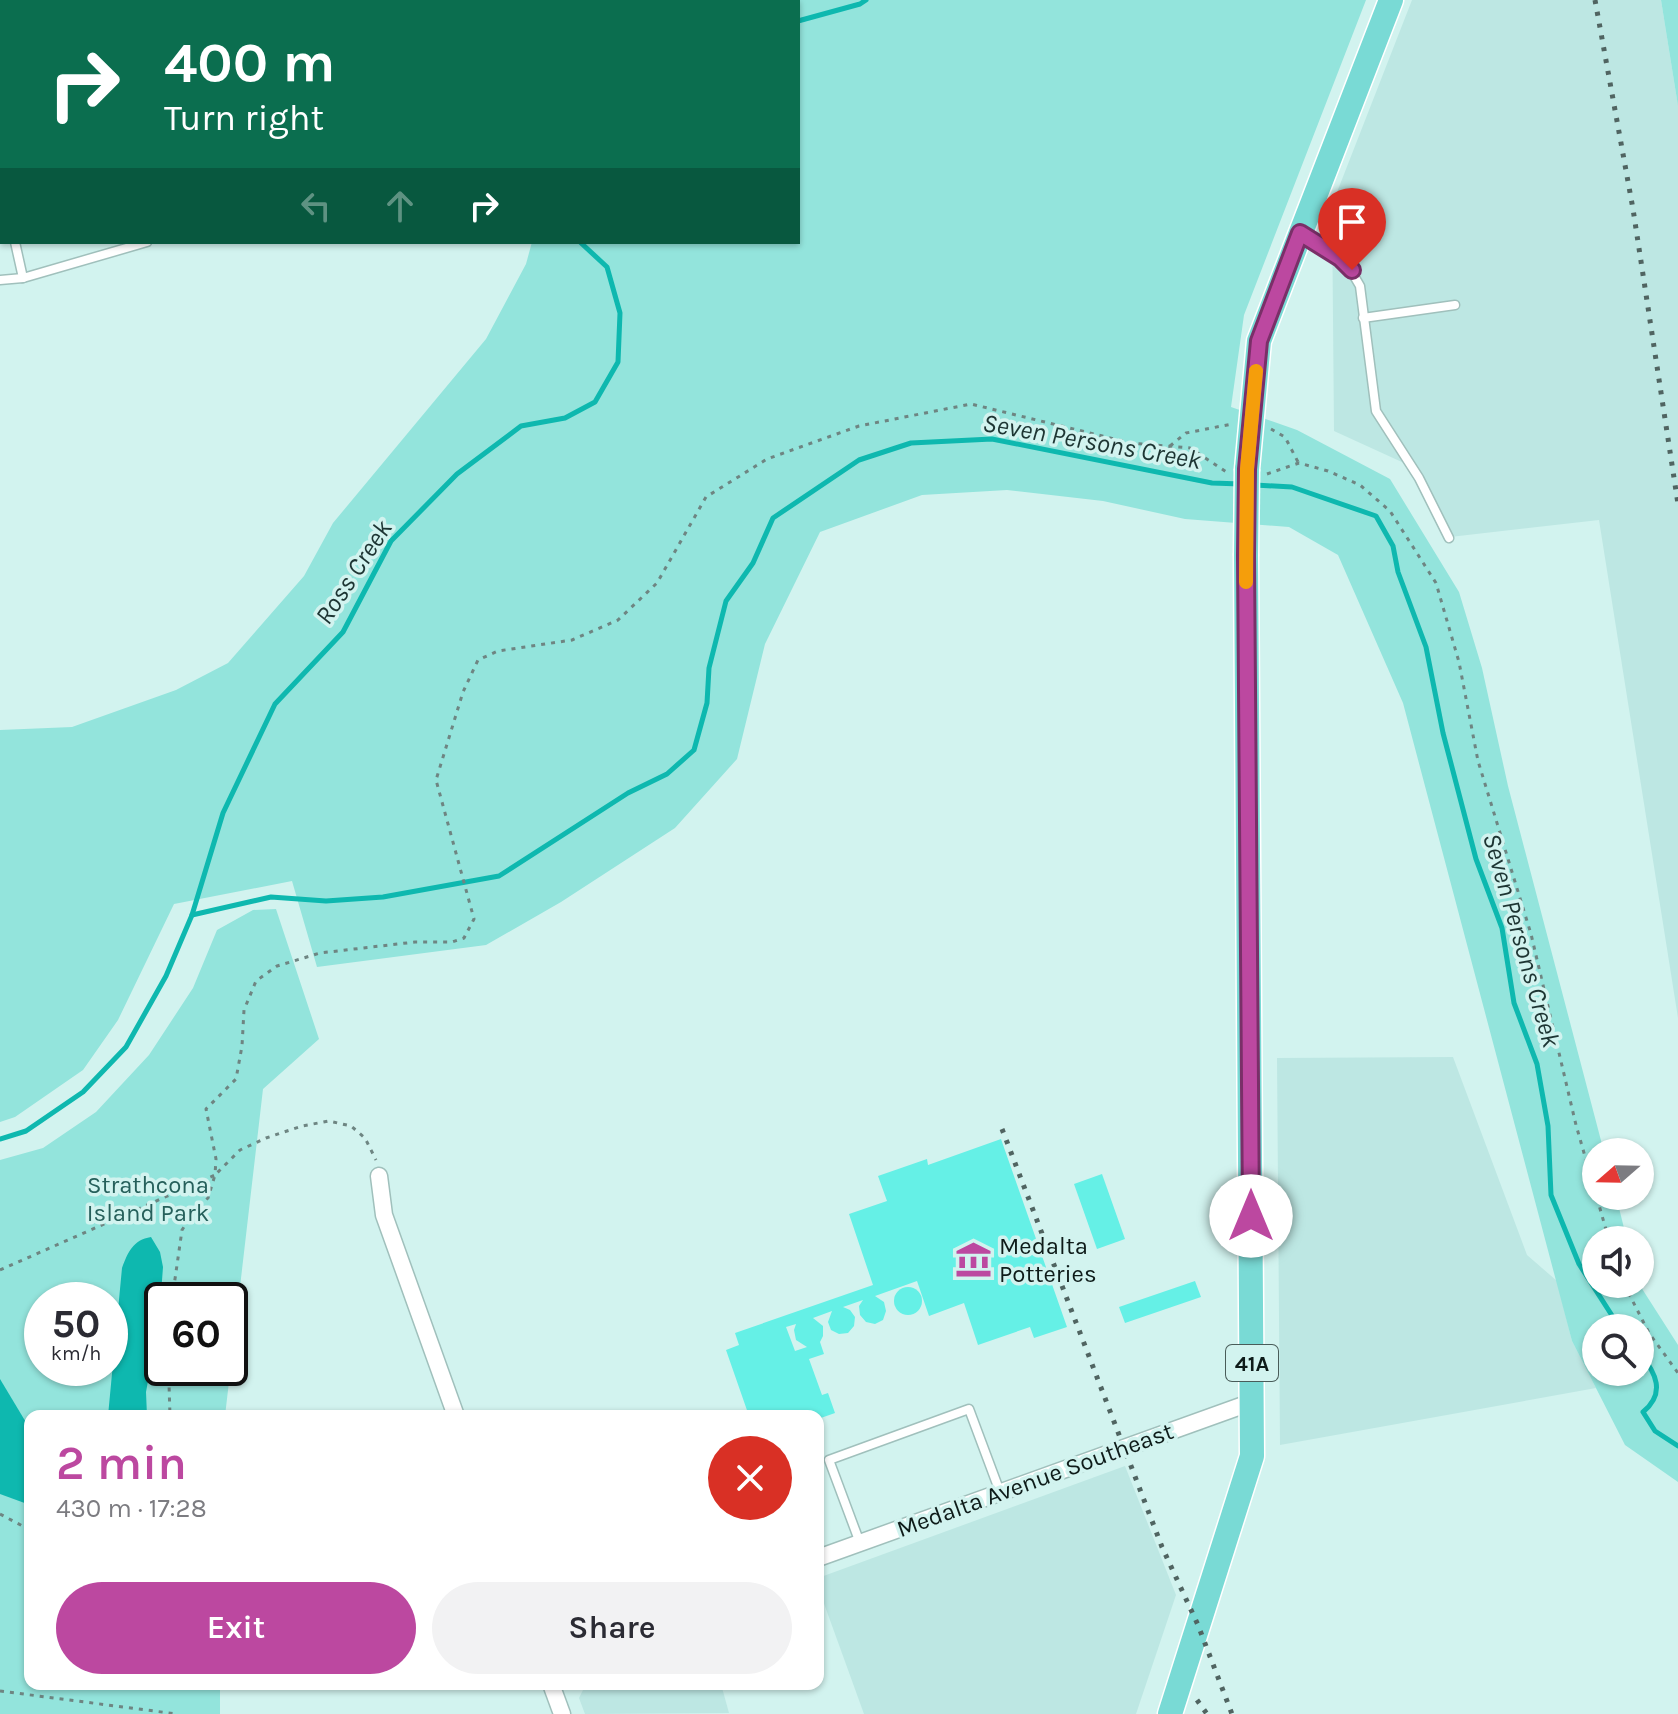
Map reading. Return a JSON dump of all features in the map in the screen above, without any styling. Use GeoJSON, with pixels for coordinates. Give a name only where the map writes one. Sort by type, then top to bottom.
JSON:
{"type":"FeatureCollection","features":[{"type":"Feature","properties":{"kind":"main road","name":"41A"},"geometry":{"type":"LineString","coordinates":[[1170,1714],[1252,1456],[1246,556],[1259,341],[1391,0]]}},
{"type":"Feature","properties":{"kind":"street"},"geometry":{"type":"LineString","coordinates":[[379,1176],[384,1215],[454,1410]]}},
{"type":"Feature","properties":{"kind":"street","name":"Medalta Avenue Southeast"},"geometry":{"type":"LineString","coordinates":[[824,1556],[1252,1402]]}},
{"type":"Feature","properties":{"kind":"street"},"geometry":{"type":"LineString","coordinates":[[553,1690],[562,1714]]}},
{"type":"Feature","properties":{"kind":"lane"},"geometry":{"type":"LineString","coordinates":[[1300,233],[1340,258],[1352,270],[1360,286],[1376,411],[1419,478],[1449,538]]}},
{"type":"Feature","properties":{"kind":"lane"},"geometry":{"type":"LineString","coordinates":[[15,244],[23,278]]}},
{"type":"Feature","properties":{"kind":"lane"},"geometry":{"type":"LineString","coordinates":[[0,280],[23,278],[140,244]]}},
{"type":"Feature","properties":{"kind":"lane"},"geometry":{"type":"LineString","coordinates":[[1363,318],[1455,305]]}},
{"type":"Feature","properties":{"kind":"lane"},"geometry":{"type":"LineString","coordinates":[[860,1543],[829,1460],[955,1414],[969,1409],[1000,1492]]}},
{"type":"Feature","properties":{"kind":"path"},"geometry":{"type":"LineString","coordinates":[[175,1282],[182,1230],[208,1198],[215,1175],[216,1159],[206,1109],[236,1079],[244,1010],[256,981],[277,966],[320,953],[415,942],[452,942],[464,938],[474,919],[436,780],[463,692],[478,660],[498,651],[572,640],[618,620],[657,583],[706,497],[767,459],[859,426],[971,404],[1131,443],[1190,448],[1249,473],[1299,463],[1360,485],[1390,511],[1436,583],[1459,662],[1478,761],[1531,934],[1576,1125],[1605,1226]]}},
{"type":"Feature","properties":{"kind":"path"},"geometry":{"type":"LineString","coordinates":[[0,1270],[215,1175],[240,1150],[302,1126],[329,1121],[351,1126],[365,1138],[379,1176]]}},
{"type":"Feature","properties":{"kind":"path"},"geometry":{"type":"LineString","coordinates":[[1631,1298],[1649,1333],[1678,1373]]}},
{"type":"Feature","properties":{"kind":"path"},"geometry":{"type":"LineString","coordinates":[[169,1386],[170,1410]]}},
{"type":"Feature","properties":{"kind":"path"},"geometry":{"type":"LineString","coordinates":[[0,1514],[24,1527]]}},
{"type":"Feature","properties":{"kind":"path"},"geometry":{"type":"LineString","coordinates":[[0,1691],[177,1714]]}},
{"type":"Feature","properties":{"kind":"shaded area"},"geometry":{"type":"Polygon","coordinates":[[[1412,0],[1661,0],[1678,106],[1678,1018],[1599,520],[1450,537],[1404,463],[1334,431],[1332,205],[1412,0]]]}},
{"type":"Feature","properties":{"kind":"shaded area"},"geometry":{"type":"Polygon","coordinates":[[[1453,1057],[1527,1255],[1557,1281],[1572,1341],[1582,1361],[1582,1386],[1596,1388],[1280,1445],[1277,1058],[1453,1057]]]}},
{"type":"Feature","properties":{"kind":"shaded area"},"geometry":{"type":"Polygon","coordinates":[[[151,1237],[160,1252],[163,1267],[162,1282],[144,1282],[147,1410],[109,1410],[111,1386],[128,1386],[128,1282],[121,1282],[122,1268],[132,1248],[151,1237]]]}},
{"type":"Feature","properties":{"kind":"shaded area"},"geometry":{"type":"Polygon","coordinates":[[[0,1379],[24,1419],[24,1503],[0,1494],[0,1379]]]}},
{"type":"Feature","properties":{"kind":"shaded area"},"geometry":{"type":"Polygon","coordinates":[[[1125,1466],[1176,1595],[1136,1714],[864,1714],[824,1604],[824,1576],[1125,1466]]]}},
{"type":"Feature","properties":{"kind":"shaded area"},"geometry":{"type":"Polygon","coordinates":[[[583,1690],[723,1690],[729,1713],[585,1714],[579,1698],[583,1690]]]}},
{"type":"Feature","properties":{"kind":"green space"},"geometry":{"type":"Polygon","coordinates":[[[800,0],[1366,0],[1244,315],[1231,407],[1297,430],[1390,479],[1459,592],[1482,668],[1508,786],[1600,1138],[1582,1138],[1582,1210],[1620,1210],[1624,1226],[1582,1226],[1582,1298],[1648,1298],[1678,1345],[1678,1482],[1625,1445],[1595,1386],[1654,1386],[1654,1314],[1582,1314],[1582,1361],[1572,1341],[1403,703],[1338,555],[1289,527],[1185,519],[1103,501],[1007,490],[922,495],[820,532],[765,644],[737,759],[675,828],[561,902],[486,945],[317,967],[292,881],[174,904],[118,1020],[83,1070],[15,1117],[0,1122],[0,730],[72,727],[176,690],[228,663],[304,576],[333,523],[486,339],[526,264],[531,244],[800,244],[800,0]]]}},
{"type":"Feature","properties":{"kind":"green space"},"geometry":{"type":"Polygon","coordinates":[[[1661,0],[1678,0],[1678,106],[1661,0]]]}},
{"type":"Feature","properties":{"kind":"green space","name":"Strathcona Island Park"},"geometry":{"type":"Polygon","coordinates":[[[276,909],[319,1039],[263,1089],[241,1282],[144,1282],[144,1386],[228,1386],[226,1410],[24,1410],[24,1690],[220,1690],[220,1714],[0,1714],[0,1160],[43,1148],[96,1112],[149,1055],[193,988],[217,930],[253,910],[276,909]]]}},
{"type":"Feature","properties":{"kind":"building","name":"Medalta Potteries"},"geometry":{"type":"Polygon","coordinates":[[[1001,1139],[1067,1327],[1034,1338],[1030,1327],[978,1345],[964,1303],[929,1316],[917,1281],[875,1296],[884,1302],[886,1311],[883,1320],[875,1324],[866,1322],[860,1315],[859,1306],[863,1300],[843,1307],[855,1317],[854,1326],[848,1333],[839,1334],[831,1330],[828,1322],[832,1311],[813,1318],[823,1326],[820,1342],[824,1354],[809,1359],[822,1395],[828,1393],[835,1413],[824,1417],[824,1410],[747,1410],[726,1350],[739,1345],[735,1333],[873,1285],[849,1214],[887,1201],[878,1176],[927,1159],[928,1165],[1001,1139]],[[796,1324],[786,1327],[795,1351],[807,1347],[796,1340],[796,1324]]]}},
{"type":"Feature","properties":{"kind":"building"},"geometry":{"type":"Polygon","coordinates":[[[1102,1174],[1125,1239],[1097,1249],[1074,1184],[1102,1174]]]}},
{"type":"Feature","properties":{"kind":"building"},"geometry":{"type":"Polygon","coordinates":[[[1195,1281],[1201,1297],[1125,1323],[1119,1307],[1195,1281]]]}},
{"type":"Feature","properties":{"kind":"building"},"geometry":{"type":"Polygon","coordinates":[[[908,1287],[918,1291],[922,1301],[918,1311],[908,1315],[898,1311],[894,1301],[898,1291],[908,1287]]]}},
{"type":"Feature","properties":{"kind":"waterway","name":"Ross Creek"},"geometry":{"type":"LineString","coordinates":[[800,20],[866,0]]}},
{"type":"Feature","properties":{"kind":"waterway","name":"Ross Creek"},"geometry":{"type":"LineString","coordinates":[[0,1139],[26,1131],[83,1092],[126,1047],[166,976],[192,915],[223,813],[275,704],[343,632],[391,541],[457,474],[521,426],[565,418],[595,402],[618,362],[620,313],[607,267],[582,244]]}},
{"type":"Feature","properties":{"kind":"waterway","name":"Seven Persons Creek"},"geometry":{"type":"LineString","coordinates":[[192,915],[271,897],[326,901],[383,897],[499,876],[628,793],[667,774],[694,750],[707,703],[709,668],[726,601],[753,563],[773,518],[859,460],[911,443],[992,439],[1212,483],[1241,484]]}},
{"type":"Feature","properties":{"kind":"waterway","name":"Seven Persons Creek"},"geometry":{"type":"LineString","coordinates":[[1255,485],[1292,487],[1376,516],[1393,546],[1398,572],[1426,647],[1443,733],[1476,859],[1502,928],[1514,1003],[1537,1064],[1548,1126],[1551,1195],[1579,1264],[1611,1314]]}},
{"type":"Feature","properties":{"kind":"waterway","name":"Seven Persons Creek"},"geometry":{"type":"LineString","coordinates":[[1654,1375],[1654,1398],[1643,1412],[1655,1431],[1678,1446]]}},
{"type":"Feature","properties":{"kind":"railway"},"geometry":{"type":"LineString","coordinates":[[1595,0],[1633,209],[1678,504]]}},
{"type":"Feature","properties":{"kind":"railway"},"geometry":{"type":"LineString","coordinates":[[1002,1129],[1162,1547],[1198,1625],[1232,1714]]}},
{"type":"Feature","properties":{"kind":"railway"},"geometry":{"type":"LineString","coordinates":[[1197,1700],[1207,1714]]}},
{"type":"Feature","properties":{"kind":"slow traffic"},"geometry":{"type":"LineString","coordinates":[[1246,582],[1247,469],[1256,371]]}},
{"type":"Feature","properties":{"kind":"place","name":"Medalta Potteries"},"geometry":{"type":"Point","coordinates":[973,1260]}},
{"type":"Feature","properties":{"kind":"route"},"geometry":{"type":"LineString","coordinates":[[1251,1216],[1246,556],[1247,469],[1259,341],[1300,233],[1340,258],[1352,270]]}}]}
